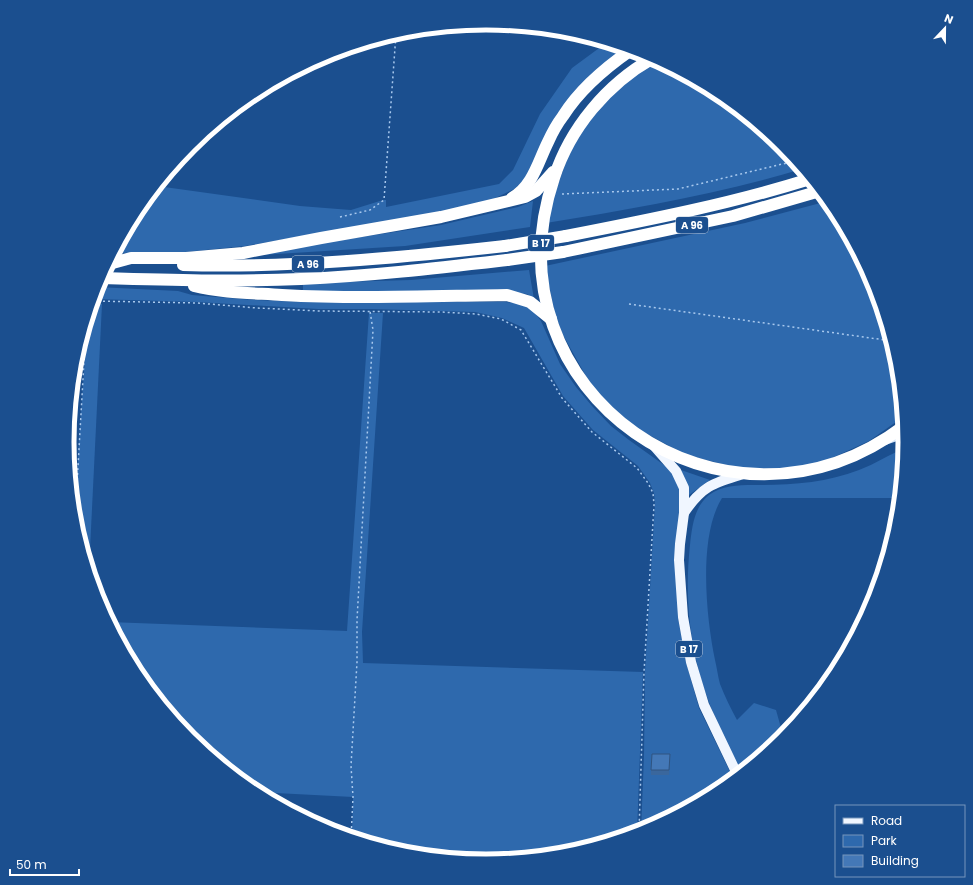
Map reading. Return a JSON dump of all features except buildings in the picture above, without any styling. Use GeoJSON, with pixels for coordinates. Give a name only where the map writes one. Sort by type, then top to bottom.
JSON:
{"type":"FeatureCollection","features":[{"type":"Feature","properties":{"kind":"highway"},"geometry":{"type":"LineString","coordinates":[[504,202],[524,189],[531,179],[552,134],[574,100],[599,74],[625,54]]}},
{"type":"Feature","properties":{"kind":"highway","name":"B 17"},"geometry":{"type":"LineString","coordinates":[[647,62],[622,79],[589,113],[571,139],[557,168],[548,194],[544,212],[541,248],[543,284],[551,319],[557,336],[574,368],[595,397],[621,422],[654,446],[681,459],[714,469],[743,474],[780,474],[806,471],[843,460],[878,444],[899,430]]}},
{"type":"Feature","properties":{"kind":"highway"},"geometry":{"type":"LineString","coordinates":[[116,262],[131,258],[186,258],[243,253],[441,217],[532,194],[557,168]]}},
{"type":"Feature","properties":{"kind":"highway","name":"A 96"},"geometry":{"type":"LineString","coordinates":[[115,264],[234,266],[301,264],[407,257],[505,246],[566,236],[733,201],[805,180]]}},
{"type":"Feature","properties":{"kind":"highway","name":"A 96"},"geometry":{"type":"LineString","coordinates":[[108,278],[176,281],[302,279],[410,271],[506,260],[563,252],[733,216],[815,192]]}},
{"type":"Feature","properties":{"kind":"highway"},"geometry":{"type":"LineString","coordinates":[[176,281],[204,289],[305,296],[507,295],[515,296],[530,302],[551,319]]}},
{"type":"Feature","properties":{"kind":"main road"},"geometry":{"type":"LineString","coordinates":[[878,444],[899,436]]}},
{"type":"Feature","properties":{"kind":"main road","name":"B 17"},"geometry":{"type":"LineString","coordinates":[[654,446],[676,471],[684,488],[684,513],[679,560],[684,618],[691,662],[704,705],[736,771]]}},
{"type":"Feature","properties":{"kind":"main road","name":"B 17"},"geometry":{"type":"LineString","coordinates":[[684,513],[696,496],[709,486],[743,474]]}},
{"type":"Feature","properties":{"kind":"path"},"geometry":{"type":"LineString","coordinates":[[340,217],[370,210],[384,200],[396,40]]}},
{"type":"Feature","properties":{"kind":"path"},"geometry":{"type":"LineString","coordinates":[[548,194],[678,189],[789,162]]}},
{"type":"Feature","properties":{"kind":"path"},"geometry":{"type":"LineString","coordinates":[[99,301],[197,303],[320,311],[370,310],[476,314],[501,319],[521,330],[562,398],[592,432],[637,468],[653,493],[654,505],[644,672],[639,826]]}},
{"type":"Feature","properties":{"kind":"path"},"geometry":{"type":"LineString","coordinates":[[629,304],[886,340]]}},
{"type":"Feature","properties":{"kind":"path"},"geometry":{"type":"LineString","coordinates":[[351,832],[357,620],[373,330],[370,310]]}},
{"type":"Feature","properties":{"kind":"path"},"geometry":{"type":"LineString","coordinates":[[77,486],[85,351]]}},
{"type":"Feature","properties":{"kind":"green space"},"geometry":{"type":"Polygon","coordinates":[[[601,47],[620,52],[591,76],[530,173],[522,182],[514,189],[487,202],[440,212],[245,246],[185,252],[121,253],[129,236],[163,187],[300,206],[351,210],[383,200],[386,200],[386,207],[499,184],[513,170],[540,114],[572,68],[601,47]]]}},
{"type":"Feature","properties":{"kind":"green space"},"geometry":{"type":"Polygon","coordinates":[[[652,65],[693,85],[716,100],[738,115],[758,132],[797,171],[707,193],[546,223],[568,156],[588,122],[620,88],[652,65]]]}},
{"type":"Feature","properties":{"kind":"green space"},"geometry":{"type":"Polygon","coordinates":[[[533,201],[530,227],[405,246],[261,255],[321,243],[441,225],[518,207],[533,201]]]}},
{"type":"Feature","properties":{"kind":"green space"},"geometry":{"type":"Polygon","coordinates":[[[822,203],[844,236],[868,285],[877,310],[891,362],[898,420],[869,441],[823,462],[792,468],[743,469],[686,455],[638,429],[601,398],[587,378],[563,335],[555,314],[545,266],[745,223],[822,203]]]}},
{"type":"Feature","properties":{"kind":"green space"},"geometry":{"type":"Polygon","coordinates":[[[529,270],[534,299],[527,294],[507,292],[303,291],[303,283],[411,280],[529,270]]]}},
{"type":"Feature","properties":{"kind":"green space"},"geometry":{"type":"Polygon","coordinates":[[[104,287],[178,291],[192,295],[304,302],[505,302],[522,304],[533,310],[541,321],[560,364],[576,387],[611,426],[671,470],[682,495],[678,618],[686,662],[699,708],[731,775],[693,800],[641,825],[645,672],[655,505],[654,493],[650,483],[638,466],[593,430],[563,396],[524,328],[502,318],[475,312],[318,309],[197,302],[100,299],[104,287]]]}},
{"type":"Feature","properties":{"kind":"green space"},"geometry":{"type":"Polygon","coordinates":[[[98,304],[102,304],[90,555],[82,523],[77,486],[86,344],[98,304]]]}},
{"type":"Feature","properties":{"kind":"green space"},"geometry":{"type":"Polygon","coordinates":[[[369,313],[383,313],[362,632],[363,663],[643,672],[637,826],[593,841],[567,847],[513,854],[486,855],[460,854],[406,847],[352,832],[353,797],[269,793],[235,770],[215,753],[176,714],[159,694],[129,649],[116,622],[347,631],[369,313]]]}},
{"type":"Feature","properties":{"kind":"green space"},"geometry":{"type":"Polygon","coordinates":[[[899,451],[895,498],[722,498],[714,514],[707,555],[706,577],[709,622],[719,681],[737,720],[754,703],[776,710],[782,730],[739,769],[710,705],[703,686],[693,646],[688,606],[688,565],[692,531],[697,511],[709,495],[715,491],[727,487],[741,485],[774,485],[823,480],[865,468],[899,451]]]}},
{"type":"Feature","properties":{"kind":"green space"},"geometry":{"type":"Polygon","coordinates":[[[681,470],[710,480],[689,495],[681,470]]]}}]}
